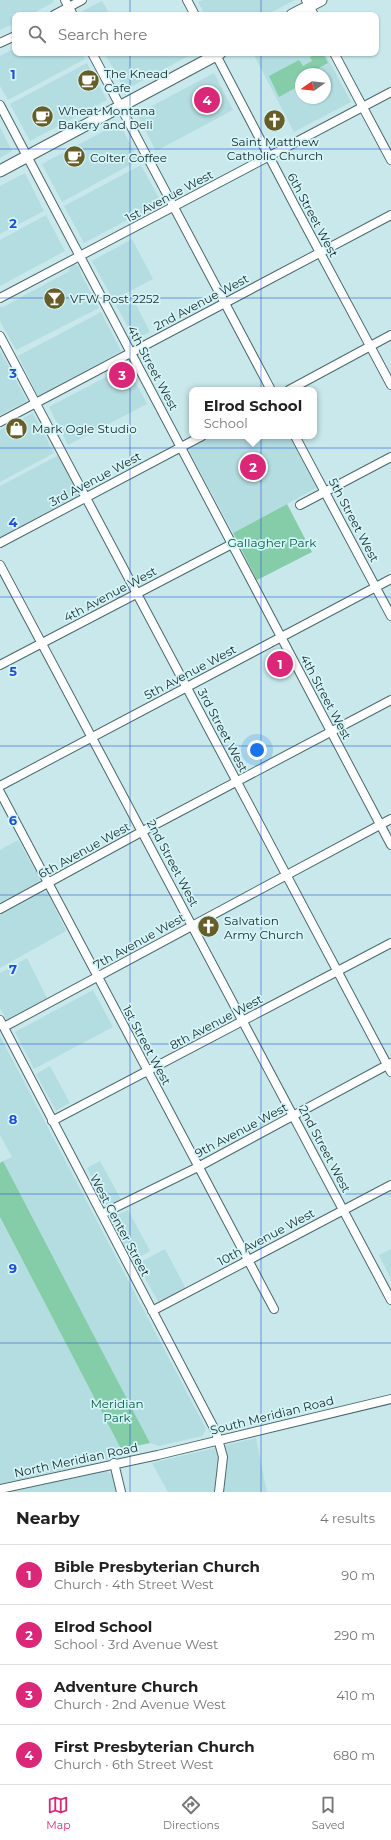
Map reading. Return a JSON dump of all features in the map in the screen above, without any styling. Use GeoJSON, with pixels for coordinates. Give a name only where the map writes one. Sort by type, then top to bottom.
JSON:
{"type":"FeatureCollection","features":[{"type":"Feature","properties":{"kind":"main road"},"geometry":{"type":"LineString","coordinates":[[299,12],[321,0]]}},
{"type":"Feature","properties":{"kind":"main road"},"geometry":{"type":"LineString","coordinates":[[0,171],[213,56]]}},
{"type":"Feature","properties":{"kind":"street"},"geometry":{"type":"LineString","coordinates":[[60,12],[82,0]]}},
{"type":"Feature","properties":{"kind":"street"},"geometry":{"type":"LineString","coordinates":[[187,0],[193,12]]}},
{"type":"Feature","properties":{"kind":"street"},"geometry":{"type":"LineString","coordinates":[[0,44],[12,38]]}},
{"type":"Feature","properties":{"kind":"street"},"geometry":{"type":"LineString","coordinates":[[94,56],[269,387]]}},
{"type":"Feature","properties":{"kind":"street","name":"6th Street West"},"geometry":{"type":"LineString","coordinates":[[218,56],[320,253],[391,385]]}},
{"type":"Feature","properties":{"kind":"street"},"geometry":{"type":"LineString","coordinates":[[336,56],[391,160]]}},
{"type":"Feature","properties":{"kind":"street","name":"1st Avenue West"},"geometry":{"type":"LineString","coordinates":[[0,298],[391,92]]}},
{"type":"Feature","properties":{"kind":"street","name":"4th Street West"},"geometry":{"type":"LineString","coordinates":[[0,105],[391,845]]}},
{"type":"Feature","properties":{"kind":"street","name":"2nd Avenue West"},"geometry":{"type":"LineString","coordinates":[[0,422],[391,215]]}},
{"type":"Feature","properties":{"kind":"street","name":"3rd Street West"},"geometry":{"type":"LineString","coordinates":[[0,336],[337,971],[390,1067]]}},
{"type":"Feature","properties":{"kind":"street"},"geometry":{"type":"LineString","coordinates":[[295,387],[391,336]]}},
{"type":"Feature","properties":{"kind":"street","name":"3rd Avenue West"},"geometry":{"type":"LineString","coordinates":[[0,543],[196,439]]}},
{"type":"Feature","properties":{"kind":"street","name":"5th Street West"},"geometry":{"type":"LineString","coordinates":[[297,439],[391,616]]}},
{"type":"Feature","properties":{"kind":"street"},"geometry":{"type":"LineString","coordinates":[[300,505],[391,458]]}},
{"type":"Feature","properties":{"kind":"street","name":"4th Avenue West"},"geometry":{"type":"LineString","coordinates":[[0,665],[232,544]]}},
{"type":"Feature","properties":{"kind":"street","name":"2nd Street West"},"geometry":{"type":"LineString","coordinates":[[0,565],[143,831],[391,1300]]}},
{"type":"Feature","properties":{"kind":"street","name":"5th Avenue West"},"geometry":{"type":"LineString","coordinates":[[0,786],[391,579]]}},
{"type":"Feature","properties":{"kind":"street","name":"6th Avenue West"},"geometry":{"type":"LineString","coordinates":[[0,909],[143,831],[391,700]]}},
{"type":"Feature","properties":{"kind":"street","name":"1st Street West"},"geometry":{"type":"LineString","coordinates":[[0,792],[274,1309]]}},
{"type":"Feature","properties":{"kind":"street","name":"7th Avenue West"},"geometry":{"type":"LineString","coordinates":[[2,1024],[98,978],[391,818]]}},
{"type":"Feature","properties":{"kind":"street","name":"8th Avenue West"},"geometry":{"type":"LineString","coordinates":[[52,1121],[148,1072],[391,943]]}},
{"type":"Feature","properties":{"kind":"street","name":"West Center Street"},"geometry":{"type":"LineString","coordinates":[[2,1024],[219,1440],[222,1448],[223,1466],[218,1487],[219,1492]]}},
{"type":"Feature","properties":{"kind":"street","name":"9th Avenue West"},"geometry":{"type":"LineString","coordinates":[[102,1214],[198,1167],[294,1115],[390,1067]]}},
{"type":"Feature","properties":{"kind":"street","name":"10th Avenue West"},"geometry":{"type":"LineString","coordinates":[[152,1311],[391,1185]]}},
{"type":"Feature","properties":{"kind":"street","name":"South Meridian Road"},"geometry":{"type":"LineString","coordinates":[[158,1455],[391,1399]]}},
{"type":"Feature","properties":{"kind":"street","name":"North Meridian Road"},"geometry":{"type":"LineString","coordinates":[[0,1489],[114,1463],[158,1455]]}},
{"type":"Feature","properties":{"kind":"street"},"geometry":{"type":"LineString","coordinates":[[114,1463],[121,1492]]}},
{"type":"Feature","properties":{"kind":"shaded area"},"geometry":{"type":"Polygon","coordinates":[[[0,0],[53,0],[54,2],[36,12],[12,12],[12,24],[0,30],[0,0]]]}},
{"type":"Feature","properties":{"kind":"shaded area"},"geometry":{"type":"Polygon","coordinates":[[[203,0],[295,0],[272,12],[203,12],[198,2],[203,0]]]}},
{"type":"Feature","properties":{"kind":"shaded area"},"geometry":{"type":"Polygon","coordinates":[[[102,1],[108,12],[82,12],[102,1]]]}},
{"type":"Feature","properties":{"kind":"shaded area"},"geometry":{"type":"Polygon","coordinates":[[[12,50],[12,56],[84,56],[85,59],[8,100],[0,86],[0,56],[12,50]]]}},
{"type":"Feature","properties":{"kind":"shaded area"},"geometry":{"type":"Polygon","coordinates":[[[106,56],[188,56],[125,90],[106,56]]]}},
{"type":"Feature","properties":{"kind":"shaded area"},"geometry":{"type":"Polygon","coordinates":[[[255,56],[327,56],[351,102],[294,132],[255,56]]]}},
{"type":"Feature","properties":{"kind":"shaded area"},"geometry":{"type":"Polygon","coordinates":[[[87,63],[107,100],[30,141],[10,104],[87,63]]]}},
{"type":"Feature","properties":{"kind":"shaded area"},"geometry":{"type":"Polygon","coordinates":[[[214,73],[233,110],[156,151],[137,114],[214,73]]]}},
{"type":"Feature","properties":{"kind":"shaded area"},"geometry":{"type":"Polygon","coordinates":[[[119,123],[139,160],[62,202],[42,164],[119,123]]]}},
{"type":"Feature","properties":{"kind":"shaded area"},"geometry":{"type":"Polygon","coordinates":[[[0,127],[12,151],[0,158],[0,127]]]}},
{"type":"Feature","properties":{"kind":"shaded area"},"geometry":{"type":"Polygon","coordinates":[[[141,165],[161,202],[84,243],[64,206],[141,165]]]}},
{"type":"Feature","properties":{"kind":"shaded area"},"geometry":{"type":"Polygon","coordinates":[[[25,173],[44,211],[0,234],[0,186],[25,173]]]}},
{"type":"Feature","properties":{"kind":"shaded area"},"geometry":{"type":"Polygon","coordinates":[[[46,215],[65,251],[0,286],[0,240],[46,215]]]}},
{"type":"Feature","properties":{"kind":"shaded area"},"geometry":{"type":"Polygon","coordinates":[[[132,239],[153,279],[113,300],[92,261],[132,239]]]}},
{"type":"Feature","properties":{"kind":"shaded area"},"geometry":{"type":"Polygon","coordinates":[[[71,265],[79,266],[81,274],[99,308],[16,350],[0,321],[0,306],[3,307],[68,272],[71,265]]]}},
{"type":"Feature","properties":{"kind":"shaded area"},"geometry":{"type":"Polygon","coordinates":[[[131,295],[150,332],[135,340],[115,303],[131,295]]]}},
{"type":"Feature","properties":{"kind":"shaded area"},"geometry":{"type":"Polygon","coordinates":[[[101,312],[121,351],[38,396],[18,356],[101,312]]]}},
{"type":"Feature","properties":{"kind":"shaded area"},"geometry":{"type":"Polygon","coordinates":[[[0,350],[27,401],[0,415],[0,350]]]}},
{"type":"Feature","properties":{"kind":"shaded area"},"geometry":{"type":"Polygon","coordinates":[[[127,366],[147,404],[68,445],[49,407],[127,366]]]}},
{"type":"Feature","properties":{"kind":"shaded area"},"geometry":{"type":"Polygon","coordinates":[[[33,413],[54,453],[0,482],[0,430],[33,413]]]}},
{"type":"Feature","properties":{"kind":"shaded area"},"geometry":{"type":"Polygon","coordinates":[[[203,439],[293,439],[318,487],[233,533],[187,447],[203,439]]]}},
{"type":"Feature","properties":{"kind":"shaded area"},"geometry":{"type":"Polygon","coordinates":[[[57,456],[59,457],[78,494],[77,499],[0,540],[0,486],[57,456]]]}},
{"type":"Feature","properties":{"kind":"shaded area"},"geometry":{"type":"Polygon","coordinates":[[[18,840],[40,879],[39,882],[0,903],[0,850],[18,840]]]}},
{"type":"Feature","properties":{"kind":"shaded area"},"geometry":{"type":"Polygon","coordinates":[[[43,891],[47,892],[66,931],[0,968],[0,914],[43,891]]]}},
{"type":"Feature","properties":{"kind":"shaded area"},"geometry":{"type":"Polygon","coordinates":[[[27,958],[48,1000],[7,1020],[0,1008],[0,973],[27,958]]]}},
{"type":"Feature","properties":{"kind":"shaded area"},"geometry":{"type":"Polygon","coordinates":[[[93,990],[113,1027],[34,1069],[15,1032],[93,990]]]}},
{"type":"Feature","properties":{"kind":"shaded area"},"geometry":{"type":"Polygon","coordinates":[[[0,1036],[206,1429],[202,1436],[159,1446],[150,1443],[3,1161],[12,1157],[0,1135],[0,1036]]]}},
{"type":"Feature","properties":{"kind":"shaded area"},"geometry":{"type":"Polygon","coordinates":[[[50,1066],[70,1103],[56,1111],[36,1074],[50,1066]]]}},
{"type":"Feature","properties":{"kind":"shaded area"},"geometry":{"type":"Polygon","coordinates":[[[100,1161],[122,1201],[108,1209],[87,1168],[100,1161]]]}},
{"type":"Feature","properties":{"kind":"shaded area"},"geometry":{"type":"Polygon","coordinates":[[[128,1210],[150,1251],[133,1261],[111,1220],[112,1217],[128,1210]]]}},
{"type":"Feature","properties":{"kind":"shaded area"},"geometry":{"type":"Polygon","coordinates":[[[0,1217],[121,1449],[123,1456],[0,1484],[0,1217]]]}},
{"type":"Feature","properties":{"kind":"shaded area"},"geometry":{"type":"Polygon","coordinates":[[[165,1249],[186,1289],[159,1303],[137,1264],[165,1249]]]}},
{"type":"Feature","properties":{"kind":"shaded area"},"geometry":{"type":"Polygon","coordinates":[[[391,1249],[391,1279],[379,1255],[391,1249]]]}},
{"type":"Feature","properties":{"kind":"shaded area"},"geometry":{"type":"Polygon","coordinates":[[[256,1438],[267,1492],[168,1492],[152,1463],[256,1438]]]}},
{"type":"Feature","properties":{"kind":"shaded area"},"geometry":{"type":"Polygon","coordinates":[[[105,1469],[112,1475],[116,1492],[11,1492],[105,1469]]]}},
{"type":"Feature","properties":{"kind":"green space"},"geometry":{"type":"Polygon","coordinates":[[[312,56],[324,56],[328,63],[319,68],[295,68],[295,88],[279,97],[269,76],[299,60],[303,66],[312,61],[310,57],[312,56]]]}},
{"type":"Feature","properties":{"kind":"green space","name":"Gallagher Park"},"geometry":{"type":"Polygon","coordinates":[[[287,504],[312,552],[257,580],[233,533],[287,504]]]}},
{"type":"Feature","properties":{"kind":"green space","name":"Meridian Park"},"geometry":{"type":"Polygon","coordinates":[[[3,1161],[150,1443],[121,1449],[0,1217],[0,1163],[3,1161]]]}},
{"type":"Feature","properties":{"kind":"place","name":"The Knead Cafe"},"geometry":{"type":"Point","coordinates":[88,80]}},
{"type":"Feature","properties":{"kind":"place","name":"First Presbyterian Church"},"geometry":{"type":"Point","coordinates":[207,100]}},
{"type":"Feature","properties":{"kind":"place","name":"Wheat Montana Bakery and Deli"},"geometry":{"type":"Point","coordinates":[43,117]}},
{"type":"Feature","properties":{"kind":"place","name":"Saint Matthew Catholic Church"},"geometry":{"type":"Point","coordinates":[275,120]}},
{"type":"Feature","properties":{"kind":"place","name":"Colter Coffee"},"geometry":{"type":"Point","coordinates":[74,157]}},
{"type":"Feature","properties":{"kind":"place","name":"VFW Post 2252"},"geometry":{"type":"Point","coordinates":[55,298]}},
{"type":"Feature","properties":{"kind":"place","name":"Adventure Church"},"geometry":{"type":"Point","coordinates":[122,375]}},
{"type":"Feature","properties":{"kind":"place","name":"Mark Ogle Studio"},"geometry":{"type":"Point","coordinates":[16,428]}},
{"type":"Feature","properties":{"kind":"place","name":"Elrod School"},"geometry":{"type":"Point","coordinates":[253,467]}},
{"type":"Feature","properties":{"kind":"place","name":"Bible Presbyterian Church"},"geometry":{"type":"Point","coordinates":[280,664]}},
{"type":"Feature","properties":{"kind":"place","name":"Salvation Army Church"},"geometry":{"type":"Point","coordinates":[208,927]}}]}
